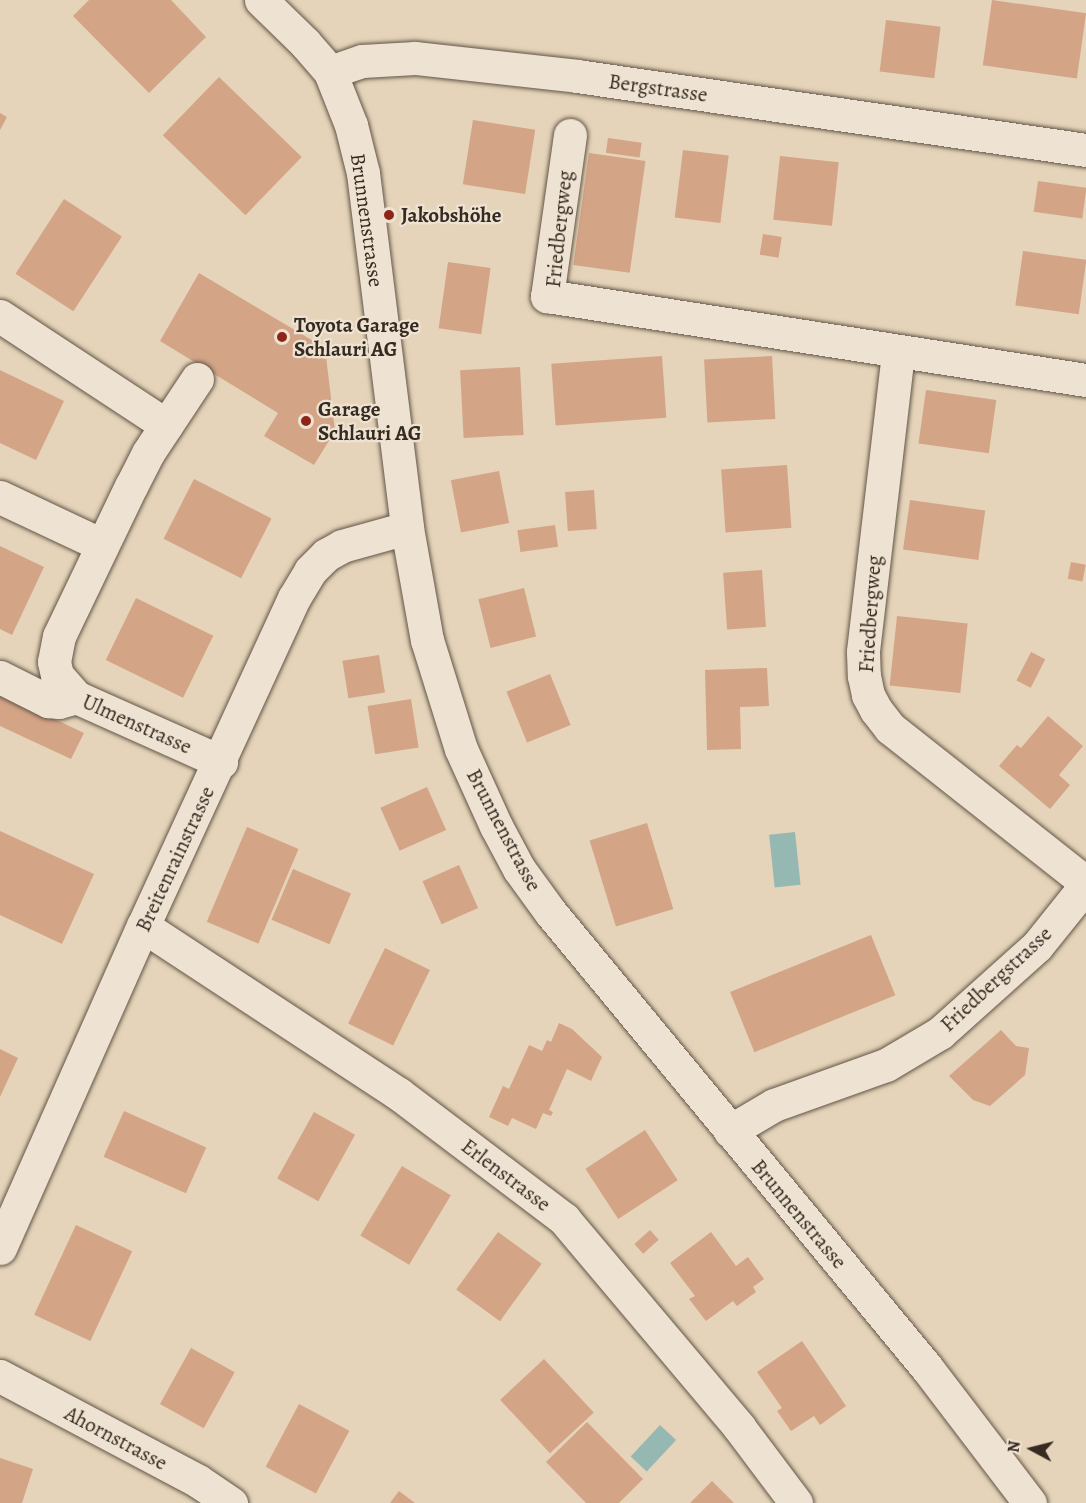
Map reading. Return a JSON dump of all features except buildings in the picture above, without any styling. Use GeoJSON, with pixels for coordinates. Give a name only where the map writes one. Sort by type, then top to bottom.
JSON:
{"type":"FeatureCollection","features":[{"type":"Feature","properties":{"kind":"street"},"geometry":{"type":"LineString","coordinates":[[261,0],[305,43],[330,72]]}},
{"type":"Feature","properties":{"kind":"street","name":"Bergstrasse"},"geometry":{"type":"LineString","coordinates":[[330,72],[362,61],[415,58],[577,76],[1086,150]]}},
{"type":"Feature","properties":{"kind":"street","name":"Brunnenstrasse"},"geometry":{"type":"LineString","coordinates":[[330,72],[351,125],[363,174],[407,528],[427,640],[444,702],[461,749],[496,826],[519,869],[551,914],[927,1368],[1030,1503]]}},
{"type":"Feature","properties":{"kind":"street","name":"Friedbergweg"},"geometry":{"type":"LineString","coordinates":[[570,135],[547,296],[898,353],[1086,380]]}},
{"type":"Feature","properties":{"kind":"street"},"geometry":{"type":"LineString","coordinates":[[0,316],[166,425]]}},
{"type":"Feature","properties":{"kind":"street","name":"Friedbergweg"},"geometry":{"type":"LineString","coordinates":[[898,353],[863,652],[864,676],[868,694],[876,710],[890,728],[1086,884]]}},
{"type":"Feature","properties":{"kind":"street","name":"Ulmenstrasse"},"geometry":{"type":"LineString","coordinates":[[197,380],[143,461],[55,649],[54,662],[57,675],[76,697],[221,762]]}},
{"type":"Feature","properties":{"kind":"street"},"geometry":{"type":"LineString","coordinates":[[0,497],[102,545]]}},
{"type":"Feature","properties":{"kind":"street","name":"Breitenrainstrasse"},"geometry":{"type":"LineString","coordinates":[[0,1248],[143,926],[221,762],[294,598],[310,571],[326,555],[342,546],[407,528]]}},
{"type":"Feature","properties":{"kind":"street"},"geometry":{"type":"LineString","coordinates":[[0,677],[48,701],[59,702],[76,697]]}},
{"type":"Feature","properties":{"kind":"street","name":"Friedbergstrasse"},"geometry":{"type":"LineString","coordinates":[[730,1131],[774,1105],[886,1065],[940,1033],[1037,946],[1086,884]]}},
{"type":"Feature","properties":{"kind":"street","name":"Erlenstrasse"},"geometry":{"type":"LineString","coordinates":[[143,926],[399,1094],[564,1219],[739,1427],[796,1503]]}},
{"type":"Feature","properties":{"kind":"street","name":"Ahornstrasse"},"geometry":{"type":"LineString","coordinates":[[0,1376],[198,1481],[231,1503]]}},
{"type":"Feature","properties":{"kind":"water"},"geometry":{"type":"Polygon","coordinates":[[[795,832],[801,885],[775,887],[769,835],[795,832]]]}},
{"type":"Feature","properties":{"kind":"water"},"geometry":{"type":"Polygon","coordinates":[[[660,1425],[676,1440],[647,1471],[631,1456],[660,1425]]]}},
{"type":"Feature","properties":{"kind":"place","name":"Jakobshöhe"},"geometry":{"type":"Point","coordinates":[389,215]}},
{"type":"Feature","properties":{"kind":"place","name":"Toyota Garage Schlauri AG"},"geometry":{"type":"Point","coordinates":[282,337]}},
{"type":"Feature","properties":{"kind":"place","name":"Garage Schlauri AG"},"geometry":{"type":"Point","coordinates":[306,421]}}]}
